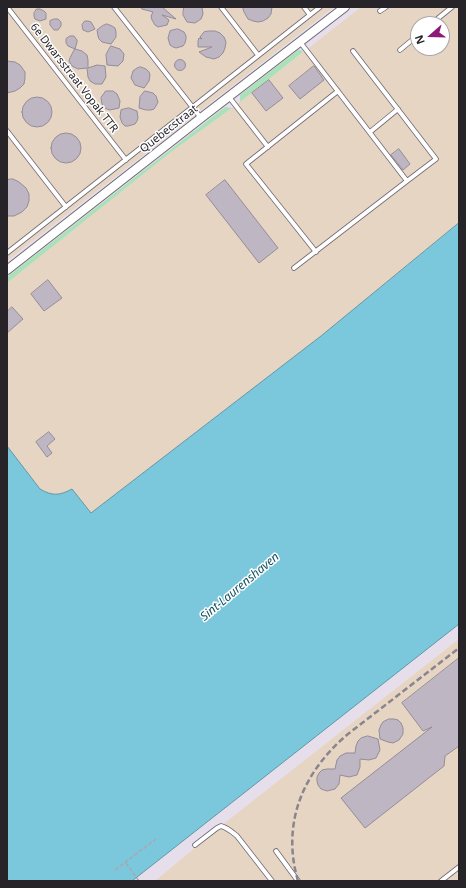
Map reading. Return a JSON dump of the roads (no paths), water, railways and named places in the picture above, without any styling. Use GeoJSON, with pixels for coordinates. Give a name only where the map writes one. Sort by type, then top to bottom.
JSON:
{"type":"FeatureCollection","features":[{"type":"Feature","properties":{"kind":"street","name":"Quebecstraat"},"geometry":{"type":"LineString","coordinates":[[7,270],[345,7]]}},
{"type":"Feature","properties":{"kind":"lane","name":"6e Dwarsstraat Vopak TTR"},"geometry":{"type":"LineString","coordinates":[[7,7],[126,160]]}},
{"type":"Feature","properties":{"kind":"lane"},"geometry":{"type":"LineString","coordinates":[[114,7],[201,118]]}},
{"type":"Feature","properties":{"kind":"lane"},"geometry":{"type":"LineString","coordinates":[[221,7],[258,55]]}},
{"type":"Feature","properties":{"kind":"lane"},"geometry":{"type":"LineString","coordinates":[[304,7],[310,15]]}},
{"type":"Feature","properties":{"kind":"lane"},"geometry":{"type":"LineString","coordinates":[[7,254],[320,7]]}},
{"type":"Feature","properties":{"kind":"lane"},"geometry":{"type":"LineString","coordinates":[[380,11],[386,7]]}},
{"type":"Feature","properties":{"kind":"lane"},"geometry":{"type":"LineString","coordinates":[[441,16],[452,7]]}},
{"type":"Feature","properties":{"kind":"lane"},"geometry":{"type":"LineString","coordinates":[[300,42],[407,181]]}},
{"type":"Feature","properties":{"kind":"lane"},"geometry":{"type":"LineString","coordinates":[[400,50],[410,42]]}},
{"type":"Feature","properties":{"kind":"lane"},"geometry":{"type":"LineString","coordinates":[[294,268],[436,158],[353,51]]}},
{"type":"Feature","properties":{"kind":"lane"},"geometry":{"type":"LineString","coordinates":[[316,252],[246,164],[338,91]]}},
{"type":"Feature","properties":{"kind":"lane"},"geometry":{"type":"LineString","coordinates":[[229,97],[268,147]]}},
{"type":"Feature","properties":{"kind":"lane"},"geometry":{"type":"LineString","coordinates":[[370,132],[398,109]]}},
{"type":"Feature","properties":{"kind":"lane"},"geometry":{"type":"LineString","coordinates":[[7,131],[66,207]]}},
{"type":"Feature","properties":{"kind":"lane"},"geometry":{"type":"LineString","coordinates":[[195,844],[217,828],[221,826],[226,828],[237,836],[272,881]]}},
{"type":"Feature","properties":{"kind":"lane"},"geometry":{"type":"LineString","coordinates":[[276,851],[298,881]]}},
{"type":"Feature","properties":{"kind":"lane"},"geometry":{"type":"LineString","coordinates":[[441,881],[459,867]]}},
{"type":"Feature","properties":{"kind":"water","name":"Sint-Laurenshaven"},"geometry":{"type":"Polygon","coordinates":[[[459,223],[459,624],[132,881],[7,881],[7,446],[40,489],[48,493],[59,494],[72,489],[91,513],[321,336],[459,223]]]}},
{"type":"Feature","properties":{"kind":"railway"},"geometry":{"type":"LineString","coordinates":[[298,881],[293,860],[292,839],[294,819],[308,782],[319,765],[332,749],[348,734],[459,648]]}}]}
